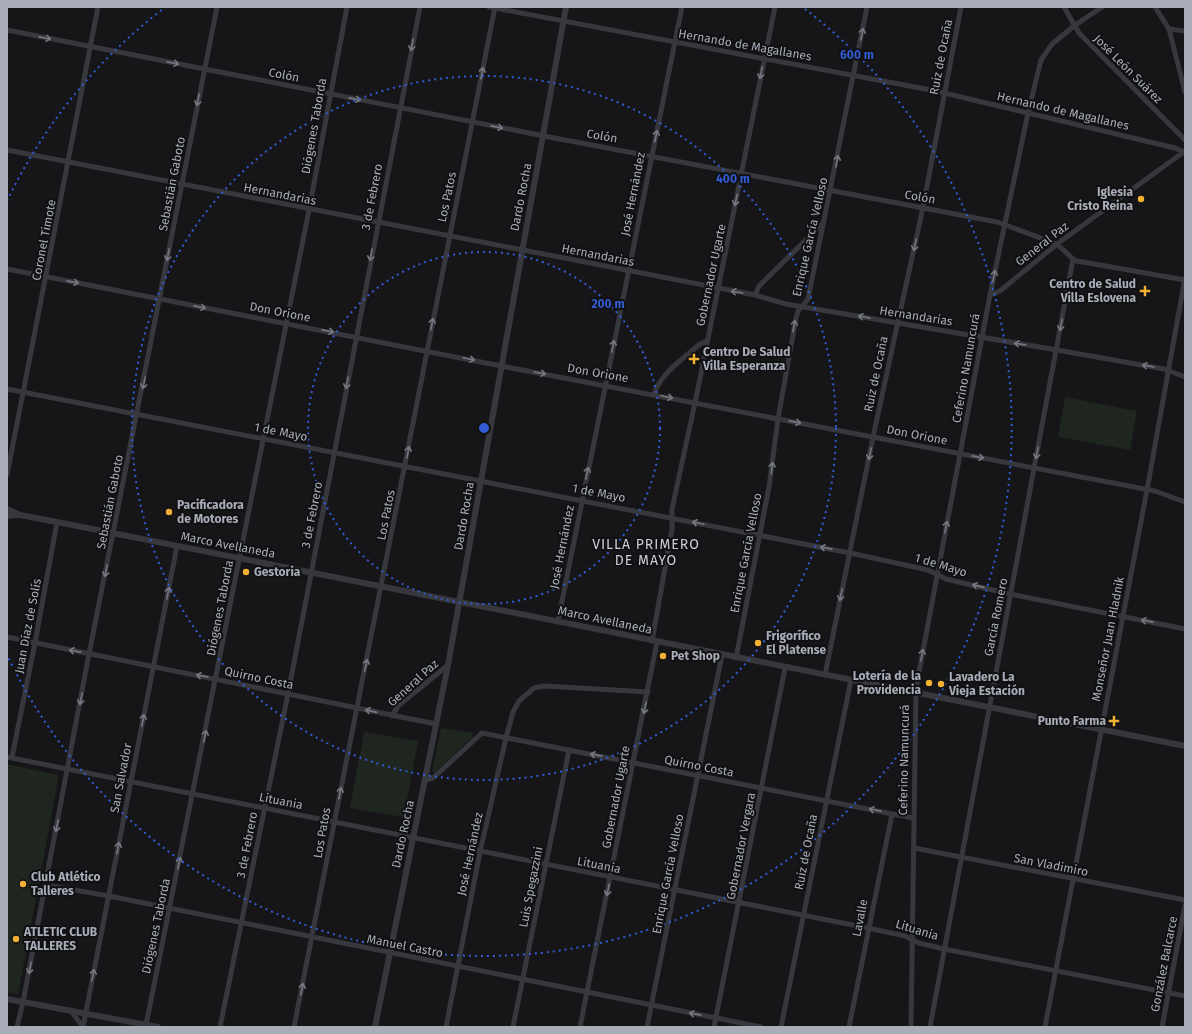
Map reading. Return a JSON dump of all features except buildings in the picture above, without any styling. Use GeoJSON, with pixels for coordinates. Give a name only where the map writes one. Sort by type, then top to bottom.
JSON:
{"type":"FeatureCollection","features":[{"type":"Feature","properties":{"kind":"street","name":"Coronel Timote"},"geometry":{"type":"LineString","coordinates":[[7,475],[47,276],[98,7]]}},
{"type":"Feature","properties":{"kind":"street","name":"Sebastián Gaboto"},"geometry":{"type":"LineString","coordinates":[[17,1027],[217,7]]}},
{"type":"Feature","properties":{"kind":"street","name":"Diógenes Taborda"},"geometry":{"type":"LineString","coordinates":[[146,1025],[194,795],[285,323],[309,210],[347,7]]}},
{"type":"Feature","properties":{"kind":"street","name":"3 de Febrero"},"geometry":{"type":"LineString","coordinates":[[220,1027],[288,694],[420,7]]}},
{"type":"Feature","properties":{"kind":"street","name":"Hernando de Magallanes"},"geometry":{"type":"LineString","coordinates":[[489,7],[944,93],[1175,148],[1184,152]]}},
{"type":"Feature","properties":{"kind":"street","name":"Dardo Rocha"},"geometry":{"type":"LineString","coordinates":[[375,1027],[448,665],[566,7]]}},
{"type":"Feature","properties":{"kind":"street","name":"José Hernández"},"geometry":{"type":"LineString","coordinates":[[558,621],[682,7]]}},
{"type":"Feature","properties":{"kind":"street","name":"Gobernador Ugarte"},"geometry":{"type":"LineString","coordinates":[[580,1027],[648,692],[672,529],[671,518],[775,7]]}},
{"type":"Feature","properties":{"kind":"street","name":"Enrique García Velloso"},"geometry":{"type":"LineString","coordinates":[[736,658],[770,488],[778,419],[796,318],[802,306],[808,299],[867,7]]}},
{"type":"Feature","properties":{"kind":"street","name":"Ruiz de Ocaña"},"geometry":{"type":"LineString","coordinates":[[824,675],[873,436],[923,207],[961,7]]}},
{"type":"Feature","properties":{"kind":"street","name":"José León Suárez"},"geometry":{"type":"LineString","coordinates":[[1064,7],[1079,33],[1185,140]]}},
{"type":"Feature","properties":{"kind":"street","name":"Ceferino Namuncurá"},"geometry":{"type":"LineString","coordinates":[[912,1027],[915,694],[937,574],[990,295],[1028,113],[1044,53],[1074,26],[1102,7]]}},
{"type":"Feature","properties":{"kind":"street"},"geometry":{"type":"LineString","coordinates":[[1155,7],[1170,29],[1183,78],[1185,92]]}},
{"type":"Feature","properties":{"kind":"street","name":"Los Patos"},"geometry":{"type":"LineString","coordinates":[[294,1027],[406,466],[449,236],[495,8]]}},
{"type":"Feature","properties":{"kind":"street"},"geometry":{"type":"LineString","coordinates":[[1170,29],[1185,32]]}},
{"type":"Feature","properties":{"kind":"street","name":"Colón"},"geometry":{"type":"LineString","coordinates":[[7,30],[544,136],[1006,224],[1057,244],[1073,259]]}},
{"type":"Feature","properties":{"kind":"street","name":"Hernandarias"},"geometry":{"type":"LineString","coordinates":[[7,150],[69,161],[309,210],[628,270],[718,289],[755,295],[802,306],[898,323],[903,322],[1167,370],[1185,377]]}},
{"type":"Feature","properties":{"kind":"street","name":"General Paz"},"geometry":{"type":"LineString","coordinates":[[990,295],[1000,291],[1057,244],[1184,152]]}},
{"type":"Feature","properties":{"kind":"street"},"geometry":{"type":"LineString","coordinates":[[755,295],[759,286],[823,223]]}},
{"type":"Feature","properties":{"kind":"street"},"geometry":{"type":"LineString","coordinates":[[1073,259],[1185,279]]}},
{"type":"Feature","properties":{"kind":"street","name":"García Romero"},"geometry":{"type":"LineString","coordinates":[[930,1027],[960,858],[1073,259]]}},
{"type":"Feature","properties":{"kind":"street","name":"Don Orione"},"geometry":{"type":"LineString","coordinates":[[7,269],[356,336],[501,366],[873,436],[1147,490],[1185,502]]}},
{"type":"Feature","properties":{"kind":"street","name":"Monseñor Juan Hladnik"},"geometry":{"type":"LineString","coordinates":[[1045,1027],[1147,490],[1167,370],[1185,279]]}},
{"type":"Feature","properties":{"kind":"street"},"geometry":{"type":"LineString","coordinates":[[654,394],[657,386],[669,372],[700,344],[707,341]]}},
{"type":"Feature","properties":{"kind":"street","name":"1 de Mayo"},"geometry":{"type":"LineString","coordinates":[[7,389],[850,553],[928,570],[946,579],[1010,594],[1185,628]]}},
{"type":"Feature","properties":{"kind":"street","name":"Marco Avellaneda"},"geometry":{"type":"LineString","coordinates":[[7,508],[20,515]]}},
{"type":"Feature","properties":{"kind":"street","name":"Marco Avellaneda"},"geometry":{"type":"LineString","coordinates":[[7,516],[20,515],[114,533],[558,621],[915,694],[1185,746]]}},
{"type":"Feature","properties":{"kind":"street","name":"Juan Díaz de Solís"},"geometry":{"type":"LineString","coordinates":[[9,757],[35,643],[57,522]]}},
{"type":"Feature","properties":{"kind":"street","name":"San Salvador"},"geometry":{"type":"LineString","coordinates":[[83,1027],[177,546]]}},
{"type":"Feature","properties":{"kind":"street","name":"Quirno Costa"},"geometry":{"type":"LineString","coordinates":[[7,637],[153,668],[216,679],[436,724]]}},
{"type":"Feature","properties":{"kind":"street","name":"Enrique García Velloso"},"geometry":{"type":"LineString","coordinates":[[647,1027],[722,655]]}},
{"type":"Feature","properties":{"kind":"street","name":"General Paz"},"geometry":{"type":"LineString","coordinates":[[392,716],[398,706],[448,665]]}},
{"type":"Feature","properties":{"kind":"street","name":"Gobernador Vergara"},"geometry":{"type":"LineString","coordinates":[[714,1027],[740,903],[785,668]]}},
{"type":"Feature","properties":{"kind":"street","name":"Ruiz de Ocaña"},"geometry":{"type":"LineString","coordinates":[[781,1027],[851,680]]}},
{"type":"Feature","properties":{"kind":"street","name":"José Hernández"},"geometry":{"type":"LineString","coordinates":[[446,1027],[480,852],[506,738],[516,705],[522,698],[538,687],[648,692]]}},
{"type":"Feature","properties":{"kind":"street","name":"Quirno Costa"},"geometry":{"type":"LineString","coordinates":[[426,780],[433,778],[482,733],[913,818]]}},
{"type":"Feature","properties":{"kind":"street","name":"Luis Spegazzini"},"geometry":{"type":"LineString","coordinates":[[513,1027],[569,750]]}},
{"type":"Feature","properties":{"kind":"street","name":"Lituania"},"geometry":{"type":"LineString","coordinates":[[9,757],[194,795],[413,837],[480,852],[868,928],[906,936],[919,943],[944,949],[1185,996]]}},
{"type":"Feature","properties":{"kind":"street","name":"Lavalle"},"geometry":{"type":"LineString","coordinates":[[849,1027],[892,814]]}},
{"type":"Feature","properties":{"kind":"street","name":"San Vladimiro"},"geometry":{"type":"LineString","coordinates":[[914,848],[1185,900]]}},
{"type":"Feature","properties":{"kind":"street","name":"Manuel Castro"},"geometry":{"type":"LineString","coordinates":[[46,885],[170,908],[312,938],[761,1027]]}},
{"type":"Feature","properties":{"kind":"street","name":"González Balcarce"},"geometry":{"type":"LineString","coordinates":[[1162,1027],[1185,905]]}},
{"type":"Feature","properties":{"kind":"street"},"geometry":{"type":"LineString","coordinates":[[7,999],[158,1027]]}},
{"type":"Feature","properties":{"kind":"street"},"geometry":{"type":"LineString","coordinates":[[71,1011],[83,1027]]}},
{"type":"Feature","properties":{"kind":"shaded area"},"geometry":{"type":"Polygon","coordinates":[[[1065,397],[1137,411],[1130,450],[1058,437],[1065,397]]]}},
{"type":"Feature","properties":{"kind":"shaded area"},"geometry":{"type":"Polygon","coordinates":[[[441,728],[472,733],[473,737],[434,773],[432,772],[441,728]]]}},
{"type":"Feature","properties":{"kind":"shaded area"},"geometry":{"type":"Polygon","coordinates":[[[364,732],[418,741],[404,817],[350,808],[364,732]]]}},
{"type":"Feature","properties":{"kind":"shaded area","name":"Club Atlético Talleres"},"geometry":{"type":"Polygon","coordinates":[[[7,764],[59,775],[18,995],[7,992],[7,764]]]}},
{"type":"Feature","properties":{"kind":"place","name":"Iglesia Cristo Reina"},"geometry":{"type":"Point","coordinates":[1141,199]}},
{"type":"Feature","properties":{"kind":"place","name":"Centro de Salud Villa Eslovena"},"geometry":{"type":"Point","coordinates":[1145,291]}},
{"type":"Feature","properties":{"kind":"place","name":"Centro De Salud Villa Esperanza"},"geometry":{"type":"Point","coordinates":[694,359]}},
{"type":"Feature","properties":{"kind":"place","name":"Pacificadora de Motores"},"geometry":{"type":"Point","coordinates":[169,512]}},
{"type":"Feature","properties":{"kind":"place","name":"Gestoria"},"geometry":{"type":"Point","coordinates":[246,572]}},
{"type":"Feature","properties":{"kind":"place","name":"Frigorífico El Platense"},"geometry":{"type":"Point","coordinates":[758,643]}},
{"type":"Feature","properties":{"kind":"place","name":"Pet Shop"},"geometry":{"type":"Point","coordinates":[663,656]}},
{"type":"Feature","properties":{"kind":"place","name":"Lotería de la Providencia"},"geometry":{"type":"Point","coordinates":[929,683]}},
{"type":"Feature","properties":{"kind":"place","name":"Lavadero La Vieja Estación"},"geometry":{"type":"Point","coordinates":[941,684]}},
{"type":"Feature","properties":{"kind":"place","name":"Punto Farma"},"geometry":{"type":"Point","coordinates":[1114,721]}},
{"type":"Feature","properties":{"kind":"place","name":"Club Atlético Talleres"},"geometry":{"type":"Point","coordinates":[23,884]}},
{"type":"Feature","properties":{"kind":"place","name":"ATLETIC CLUB TALLERES"},"geometry":{"type":"Point","coordinates":[16,939]}},
{"type":"Feature","properties":{"kind":"district","name":"VILLA PRIMERO DE MAYO"},"geometry":{"type":"Point","coordinates":[646,552]}}]}
